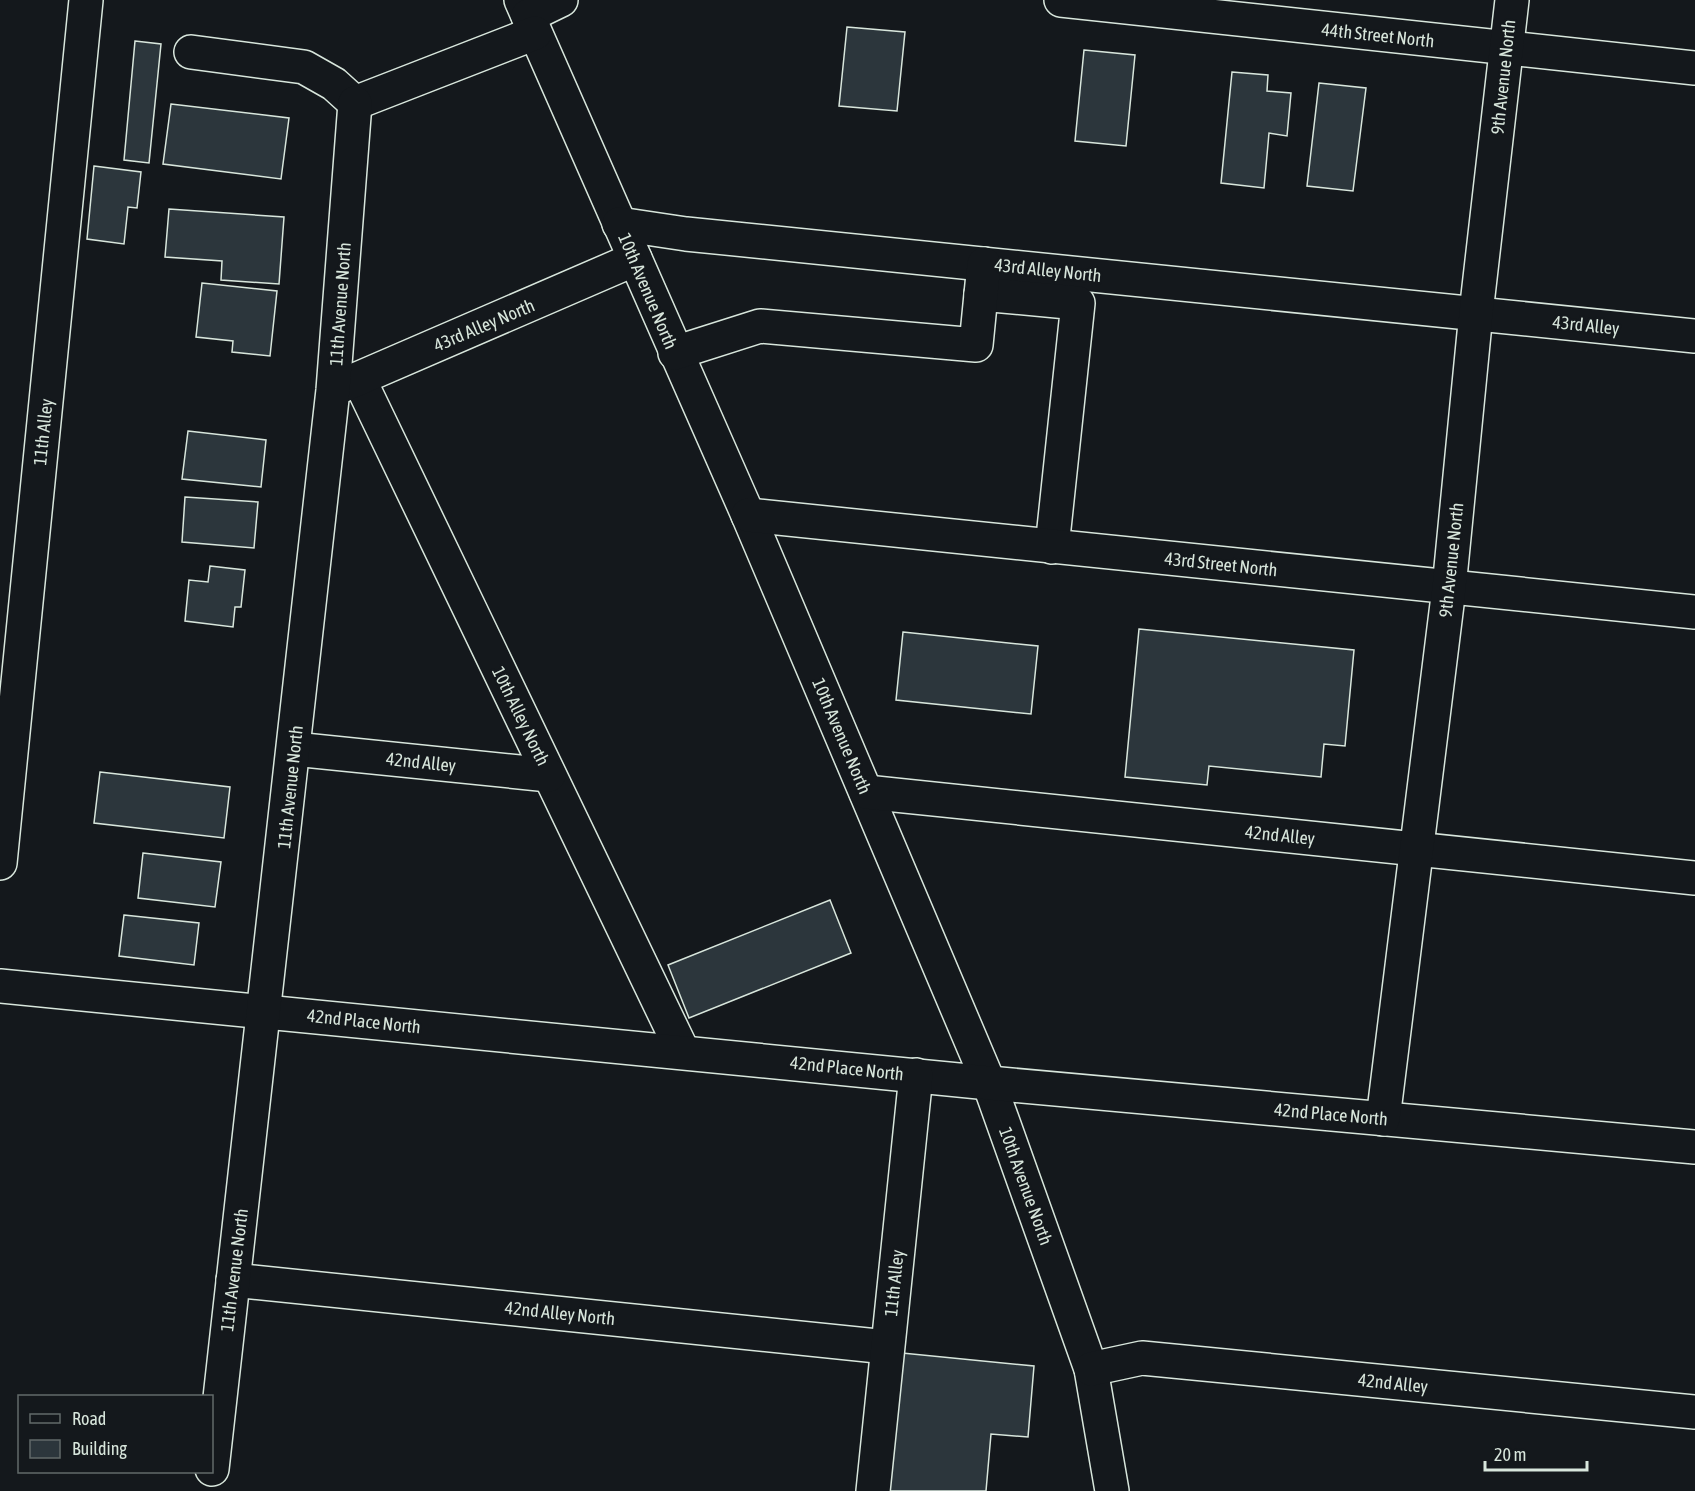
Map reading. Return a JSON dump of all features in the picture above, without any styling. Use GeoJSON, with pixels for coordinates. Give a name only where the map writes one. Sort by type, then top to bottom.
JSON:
{"type":"FeatureCollection","features":[{"type":"Feature","properties":{"kind":"street","name":"11th Alley"},"geometry":{"type":"LineString","coordinates":[[0,864],[6,739],[86,0]]}},
{"type":"Feature","properties":{"kind":"street"},"geometry":{"type":"LineString","coordinates":[[191,52],[304,67],[334,84],[355,104],[561,0]]}},
{"type":"Feature","properties":{"kind":"street","name":"44th Street North"},"geometry":{"type":"LineString","coordinates":[[1061,0],[1695,68]]}},
{"type":"Feature","properties":{"kind":"street","name":"9th Avenue North"},"geometry":{"type":"LineString","coordinates":[[1383,1119],[1449,588],[1476,313],[1512,0]]}},
{"type":"Feature","properties":{"kind":"street","name":"10th Avenue North"},"geometry":{"type":"LineString","coordinates":[[528,16],[748,515],[989,1083],[1091,1369],[1112,1491]]}},
{"type":"Feature","properties":{"kind":"street","name":"11th Avenue North"},"geometry":{"type":"LineString","coordinates":[[213,1453],[294,749],[346,384],[355,104]]}},
{"type":"Feature","properties":{"kind":"street","name":"43rd Alley North"},"geometry":{"type":"LineString","coordinates":[[619,224],[983,279],[1476,313]]}},
{"type":"Feature","properties":{"kind":"street","name":"43rd Alley North"},"geometry":{"type":"LineString","coordinates":[[346,384],[635,259]]}},
{"type":"Feature","properties":{"kind":"street"},"geometry":{"type":"LineString","coordinates":[[675,353],[760,326],[976,345],[983,279],[1078,303],[1052,547]]}},
{"type":"Feature","properties":{"kind":"street","name":"43rd Alley"},"geometry":{"type":"LineString","coordinates":[[1476,313],[1695,336]]}},
{"type":"Feature","properties":{"kind":"street","name":"10th Alley North"},"geometry":{"type":"LineString","coordinates":[[346,384],[549,775],[683,1052]]}},
{"type":"Feature","properties":{"kind":"street","name":"43rd Street North"},"geometry":{"type":"LineString","coordinates":[[748,515],[1695,612]]}},
{"type":"Feature","properties":{"kind":"street","name":"42nd Alley"},"geometry":{"type":"LineString","coordinates":[[294,749],[549,775]]}},
{"type":"Feature","properties":{"kind":"street","name":"42nd Alley"},"geometry":{"type":"LineString","coordinates":[[866,792],[1695,878]]}},
{"type":"Feature","properties":{"kind":"street","name":"42nd Place North"},"geometry":{"type":"LineString","coordinates":[[0,986],[989,1083],[1695,1147]]}},
{"type":"Feature","properties":{"kind":"street","name":"11th Alley"},"geometry":{"type":"LineString","coordinates":[[873,1491],[916,1075]]}},
{"type":"Feature","properties":{"kind":"street","name":"42nd Alley North"},"geometry":{"type":"LineString","coordinates":[[233,1280],[887,1347]]}},
{"type":"Feature","properties":{"kind":"street","name":"42nd Alley"},"geometry":{"type":"LineString","coordinates":[[1091,1369],[1142,1358],[1695,1412]]}},
{"type":"Feature","properties":{"kind":"street","name":"11th Avenue North"},"geometry":{"type":"LineString","coordinates":[[209,1491],[211,1473]]}},
{"type":"Feature","properties":{"kind":"building"},"geometry":{"type":"Polygon","coordinates":[[[847,27],[905,32],[897,111],[839,106],[847,27]]]}},
{"type":"Feature","properties":{"kind":"building"},"geometry":{"type":"Polygon","coordinates":[[[135,41],[161,44],[149,163],[124,160],[135,41]]]}},
{"type":"Feature","properties":{"kind":"building"},"geometry":{"type":"Polygon","coordinates":[[[1084,50],[1135,55],[1126,146],[1075,141],[1084,50]]]}},
{"type":"Feature","properties":{"kind":"building"},"geometry":{"type":"Polygon","coordinates":[[[1232,72],[1268,75],[1267,91],[1291,93],[1287,136],[1269,133],[1264,188],[1221,183],[1232,72]]]}},
{"type":"Feature","properties":{"kind":"building"},"geometry":{"type":"Polygon","coordinates":[[[1319,83],[1366,88],[1353,191],[1307,186],[1319,83]]]}},
{"type":"Feature","properties":{"kind":"building"},"geometry":{"type":"Polygon","coordinates":[[[171,104],[289,118],[281,179],[163,164],[171,104]]]}},
{"type":"Feature","properties":{"kind":"building"},"geometry":{"type":"Polygon","coordinates":[[[94,166],[141,172],[137,208],[128,207],[124,244],[87,239],[94,166]]]}},
{"type":"Feature","properties":{"kind":"building"},"geometry":{"type":"Polygon","coordinates":[[[169,209],[284,217],[279,284],[221,280],[222,261],[165,257],[169,209]]]}},
{"type":"Feature","properties":{"kind":"building"},"geometry":{"type":"Polygon","coordinates":[[[202,283],[277,291],[270,356],[232,352],[233,341],[196,337],[202,283]]]}},
{"type":"Feature","properties":{"kind":"building"},"geometry":{"type":"Polygon","coordinates":[[[188,431],[266,440],[261,487],[182,479],[188,431]]]}},
{"type":"Feature","properties":{"kind":"building"},"geometry":{"type":"Polygon","coordinates":[[[185,497],[258,502],[254,548],[182,542],[185,497]]]}},
{"type":"Feature","properties":{"kind":"building"},"geometry":{"type":"Polygon","coordinates":[[[210,566],[245,570],[241,607],[235,607],[233,627],[185,621],[189,580],[208,582],[210,566]]]}},
{"type":"Feature","properties":{"kind":"building"},"geometry":{"type":"Polygon","coordinates":[[[1139,629],[1354,650],[1345,746],[1324,744],[1321,777],[1209,766],[1207,785],[1125,777],[1139,629]]]}},
{"type":"Feature","properties":{"kind":"building"},"geometry":{"type":"Polygon","coordinates":[[[903,632],[1038,646],[1031,714],[896,700],[903,632]]]}},
{"type":"Feature","properties":{"kind":"building"},"geometry":{"type":"Polygon","coordinates":[[[100,772],[230,787],[224,838],[94,823],[100,772]]]}},
{"type":"Feature","properties":{"kind":"building"},"geometry":{"type":"Polygon","coordinates":[[[143,853],[221,862],[215,907],[138,898],[143,853]]]}},
{"type":"Feature","properties":{"kind":"building"},"geometry":{"type":"Polygon","coordinates":[[[830,900],[851,953],[689,1018],[668,965],[830,900]]]}},
{"type":"Feature","properties":{"kind":"building"},"geometry":{"type":"Polygon","coordinates":[[[124,915],[199,923],[194,965],[119,956],[124,915]]]}},
{"type":"Feature","properties":{"kind":"building"},"geometry":{"type":"Polygon","coordinates":[[[892,1352],[1034,1366],[1028,1437],[991,1434],[986,1491],[880,1491],[892,1352]]]}}]}
